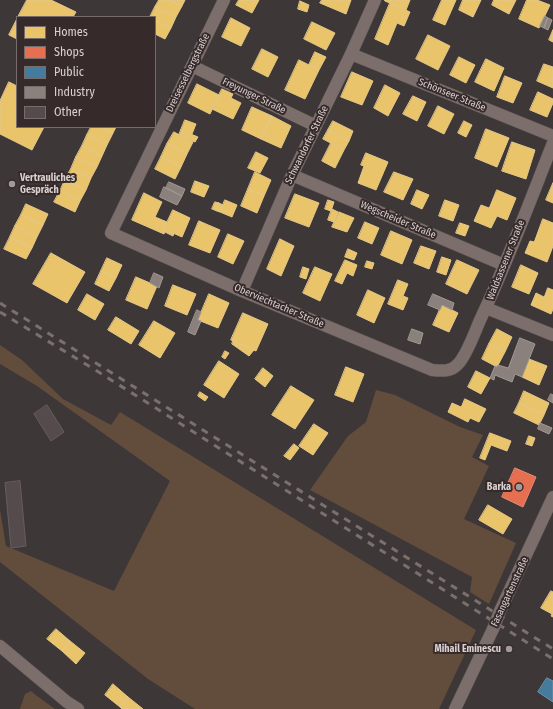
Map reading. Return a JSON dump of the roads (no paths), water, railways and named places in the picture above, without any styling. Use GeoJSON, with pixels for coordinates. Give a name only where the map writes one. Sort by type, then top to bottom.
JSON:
{"type":"FeatureCollection","features":[{"type":"Feature","properties":{"kind":"street","name":"Dreisesselbergstraße"},"geometry":{"type":"LineString","coordinates":[[111,233],[224,0]]}},
{"type":"Feature","properties":{"kind":"street","name":"Schwandorfer Straße"},"geometry":{"type":"LineString","coordinates":[[242,291],[292,175],[351,54],[374,0]]}},
{"type":"Feature","properties":{"kind":"street","name":"Schönseer Straße"},"geometry":{"type":"LineString","coordinates":[[351,54],[553,136]]}},
{"type":"Feature","properties":{"kind":"street","name":"Freyunger Straße"},"geometry":{"type":"LineString","coordinates":[[192,66],[316,126]]}},
{"type":"Feature","properties":{"kind":"street","name":"Waldsassener Straße"},"geometry":{"type":"LineString","coordinates":[[449,370],[457,365],[463,358],[486,308],[553,143]]}},
{"type":"Feature","properties":{"kind":"street","name":"Wegscheider Straße"},"geometry":{"type":"LineString","coordinates":[[292,175],[504,265]]}},
{"type":"Feature","properties":{"kind":"street","name":"Oberviechtacher Straße"},"geometry":{"type":"LineString","coordinates":[[111,233],[242,291],[432,370],[449,370]]}},
{"type":"Feature","properties":{"kind":"street"},"geometry":{"type":"LineString","coordinates":[[486,308],[553,335]]}},
{"type":"Feature","properties":{"kind":"street","name":"Fasangartenstraße"},"geometry":{"type":"LineString","coordinates":[[456,709],[553,499]]}},
{"type":"Feature","properties":{"kind":"street"},"geometry":{"type":"LineString","coordinates":[[0,646],[67,702],[78,709]]}},
{"type":"Feature","properties":{"kind":"railway"},"geometry":{"type":"LineString","coordinates":[[0,303],[553,649]]}},
{"type":"Feature","properties":{"kind":"railway"},"geometry":{"type":"LineString","coordinates":[[0,312],[97,371],[553,659]]}},
{"type":"Feature","properties":{"kind":"place","name":"Vertrauliches Gespräch"},"geometry":{"type":"Point","coordinates":[12,184]}},
{"type":"Feature","properties":{"kind":"place","name":"Barka"},"geometry":{"type":"Point","coordinates":[519,487]}},
{"type":"Feature","properties":{"kind":"place","name":"Mihail Eminescu"},"geometry":{"type":"Point","coordinates":[509,649]}}]}
